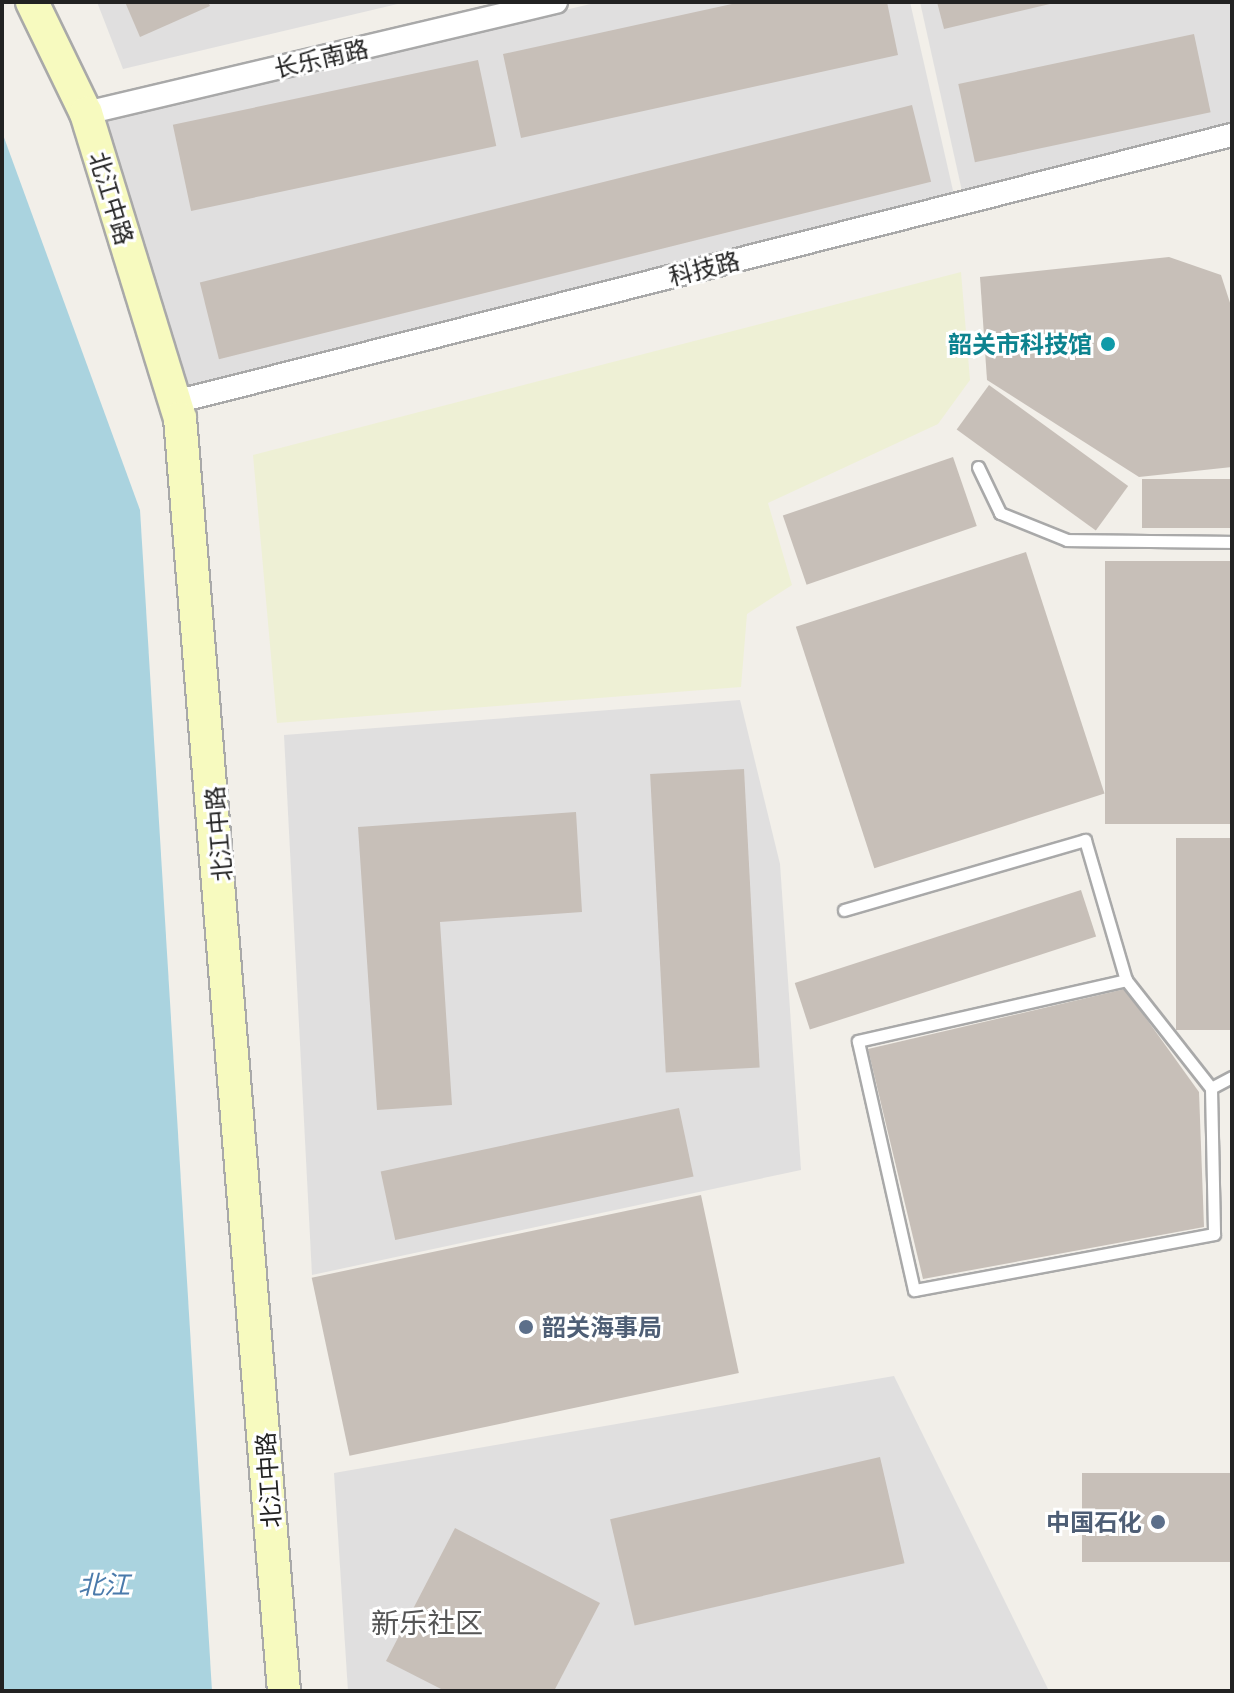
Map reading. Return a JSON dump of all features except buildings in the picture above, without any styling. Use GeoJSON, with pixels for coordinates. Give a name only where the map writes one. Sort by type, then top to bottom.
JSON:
{"type":"FeatureCollection","features":[{"type":"Feature","properties":{"kind":"street","name":"北江中路"},"geometry":{"type":"LineString","coordinates":[[32,2],[86,113],[175,402],[219,843],[284,1691]]}},
{"type":"Feature","properties":{"kind":"street","name":"长乐南路"},"geometry":{"type":"LineString","coordinates":[[86,113],[498,9],[556,2]]}},
{"type":"Feature","properties":{"kind":"street","name":"科技路"},"geometry":{"type":"LineString","coordinates":[[175,402],[1232,135]]}},
{"type":"Feature","properties":{"kind":"lane"},"geometry":{"type":"LineString","coordinates":[[978,467],[1000,513],[1067,540],[1232,542]]}},
{"type":"Feature","properties":{"kind":"lane"},"geometry":{"type":"LineString","coordinates":[[844,910],[1085,840],[1126,980],[1211,1088],[1214,1234],[914,1290],[858,1041],[1126,980]]}},
{"type":"Feature","properties":{"kind":"lane"},"geometry":{"type":"LineString","coordinates":[[1211,1088],[1232,1077]]}},
{"type":"Feature","properties":{"kind":"shaded area"},"geometry":{"type":"Polygon","coordinates":[[[97,2],[406,2],[123,69],[97,2]]]}},
{"type":"Feature","properties":{"kind":"shaded area"},"geometry":{"type":"Polygon","coordinates":[[[599,2],[910,2],[954,195],[181,394],[95,121],[599,2]]]}},
{"type":"Feature","properties":{"kind":"shaded area"},"geometry":{"type":"Polygon","coordinates":[[[920,2],[1232,2],[1232,126],[962,191],[920,2]]]}},
{"type":"Feature","properties":{"kind":"shaded area"},"geometry":{"type":"Polygon","coordinates":[[[740,700],[780,864],[801,1170],[312,1275],[284,735],[740,700]]]}},
{"type":"Feature","properties":{"kind":"shaded area"},"geometry":{"type":"Polygon","coordinates":[[[894,1376],[1049,1691],[348,1691],[334,1473],[894,1376]]]}},
{"type":"Feature","properties":{"kind":"green space"},"geometry":{"type":"Polygon","coordinates":[[[961,272],[970,380],[938,424],[768,503],[792,585],[747,614],[741,687],[277,723],[253,455],[961,272]]]}},
{"type":"Feature","properties":{"kind":"water","name":"北江"},"geometry":{"type":"Polygon","coordinates":[[[2,132],[140,510],[212,1691],[2,1691],[2,132]]]}},
{"type":"Feature","properties":{"kind":"place","name":"韶关市科技馆"},"geometry":{"type":"Point","coordinates":[1108,344]}},
{"type":"Feature","properties":{"kind":"place","name":"韶关海事局"},"geometry":{"type":"Point","coordinates":[526,1327]}},
{"type":"Feature","properties":{"kind":"place","name":"中国石化"},"geometry":{"type":"Point","coordinates":[1158,1522]}},
{"type":"Feature","properties":{"kind":"district","name":"新乐社区"},"geometry":{"type":"Point","coordinates":[427,1622]}}]}
